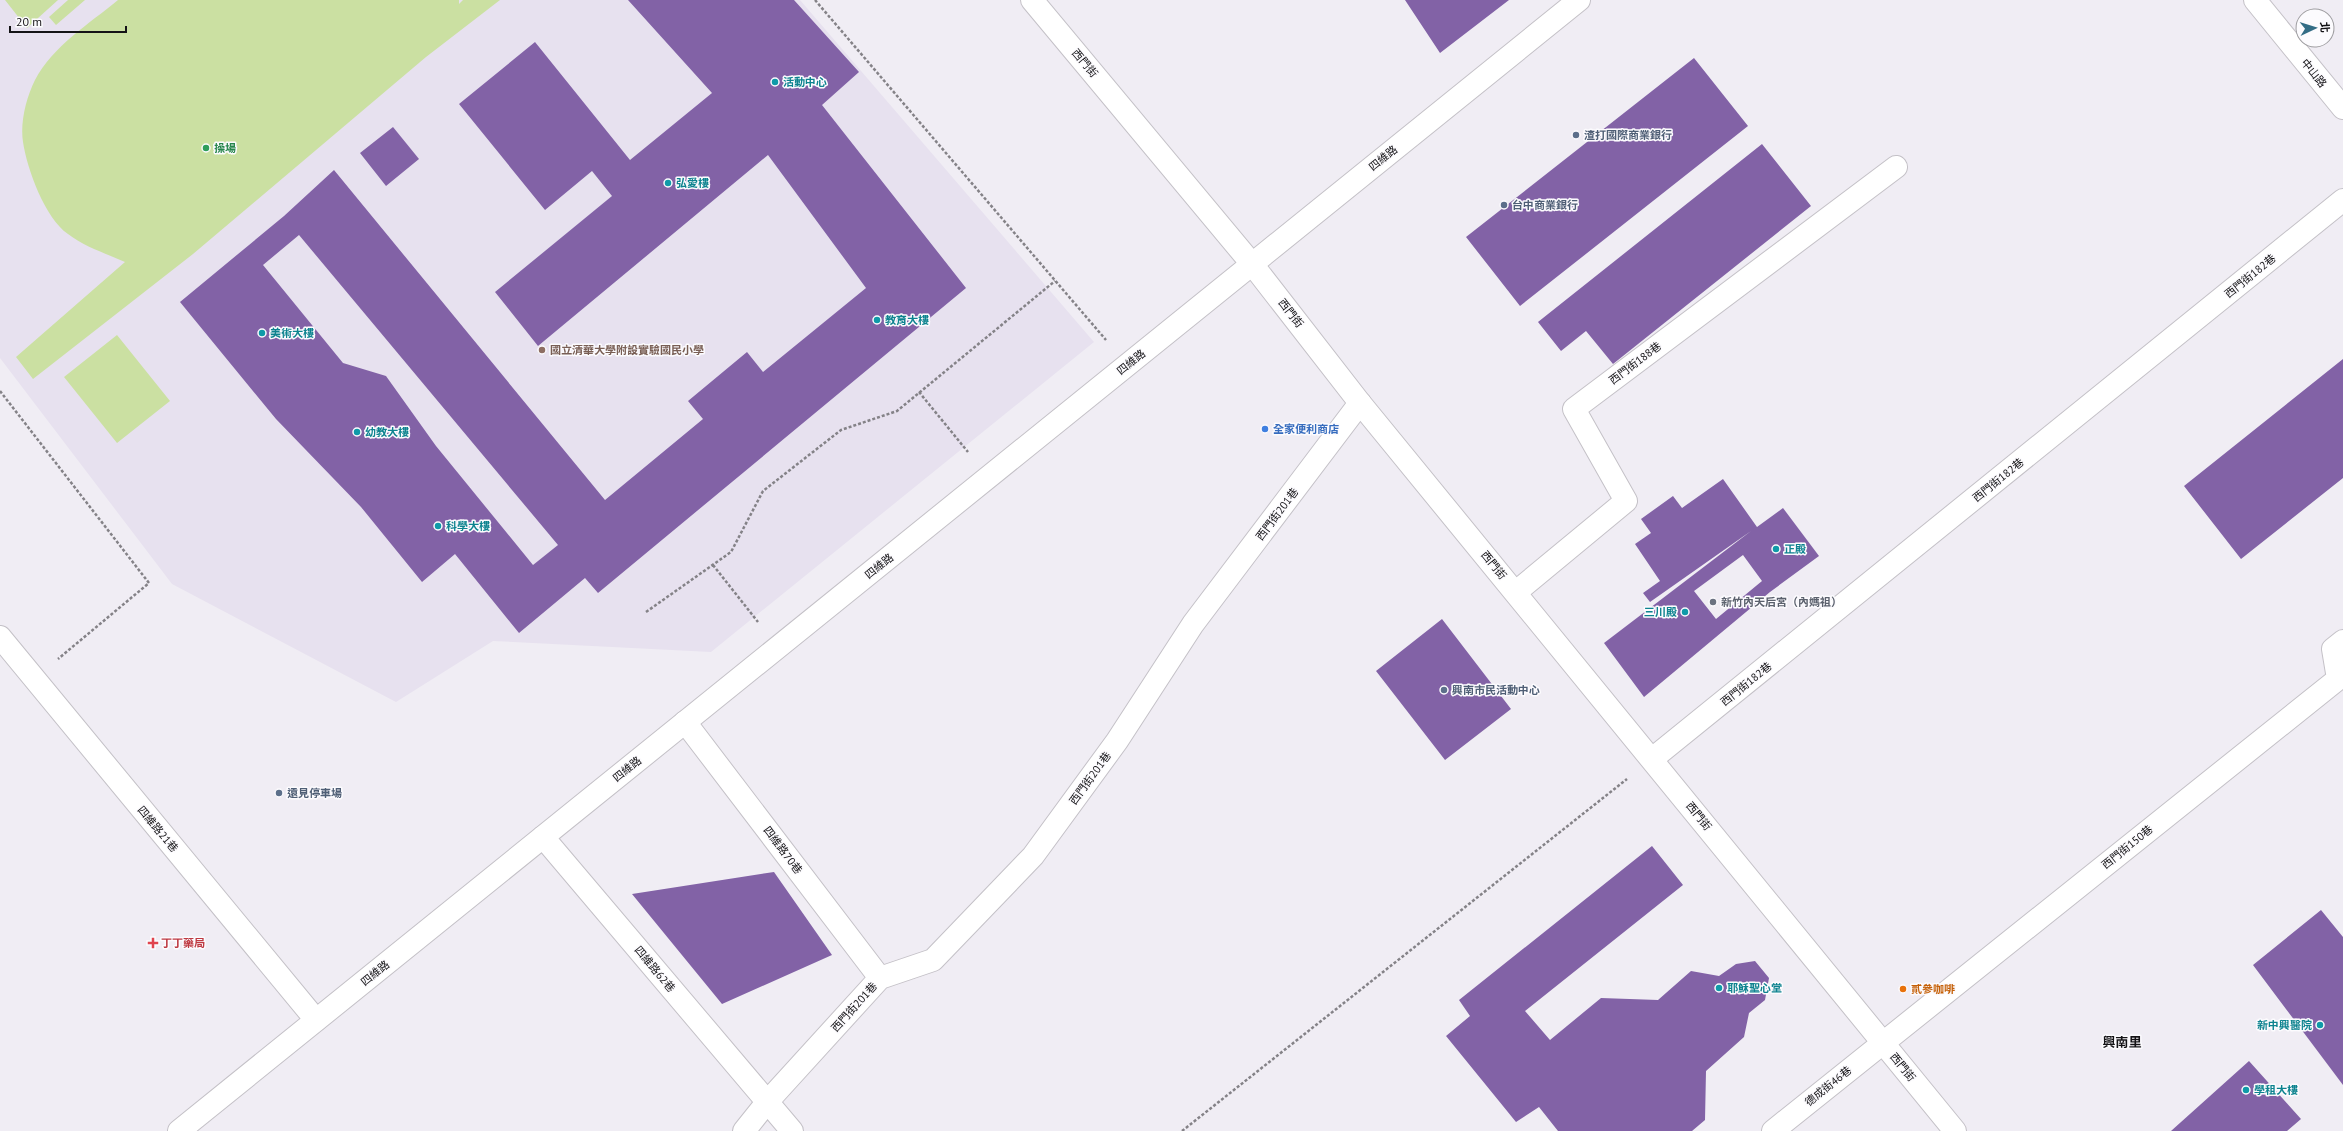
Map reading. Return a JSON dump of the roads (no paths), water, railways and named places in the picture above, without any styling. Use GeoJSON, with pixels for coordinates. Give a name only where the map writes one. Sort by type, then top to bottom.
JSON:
{"type":"FeatureCollection","features":[{"type":"Feature","properties":{"kind":"street","name":"西門街"},"geometry":{"type":"LineString","coordinates":[[1032,0],[1252,264],[1360,402],[1955,1131]]}},
{"type":"Feature","properties":{"kind":"street","name":"四維路"},"geometry":{"type":"LineString","coordinates":[[179,1131],[1579,0]]}},
{"type":"Feature","properties":{"kind":"street","name":"中山路"},"geometry":{"type":"LineString","coordinates":[[2255,0],[2343,108]]}},
{"type":"Feature","properties":{"kind":"street","name":"西門街188巷"},"geometry":{"type":"LineString","coordinates":[[1516,592],[1626,501],[1574,410],[1896,167]]}},
{"type":"Feature","properties":{"kind":"street","name":"西門街182巷"},"geometry":{"type":"LineString","coordinates":[[1652,759],[2343,200]]}},
{"type":"Feature","properties":{"kind":"street","name":"西門街201巷"},"geometry":{"type":"LineString","coordinates":[[744,1131],[768,1101],[880,978],[933,960],[1033,856],[1117,741],[1193,624],[1360,402]]}},
{"type":"Feature","properties":{"kind":"street","name":"四維路21巷"},"geometry":{"type":"LineString","coordinates":[[0,637],[316,1020]]}},
{"type":"Feature","properties":{"kind":"street","name":"西門街150巷"},"geometry":{"type":"LineString","coordinates":[[1883,1042],[2338,679],[2333,649],[2343,641]]}},
{"type":"Feature","properties":{"kind":"street","name":"四維路70巷"},"geometry":{"type":"LineString","coordinates":[[685,722],[880,978]]}},
{"type":"Feature","properties":{"kind":"street","name":"四維路62巷"},"geometry":{"type":"LineString","coordinates":[[543,837],[792,1131]]}},
{"type":"Feature","properties":{"kind":"street","name":"德成街46巷"},"geometry":{"type":"LineString","coordinates":[[1773,1131],[1883,1042]]}},
{"type":"Feature","properties":{"kind":"place","name":"活動中心"},"geometry":{"type":"Point","coordinates":[775,82]}},
{"type":"Feature","properties":{"kind":"place","name":"渣打國際商業銀行"},"geometry":{"type":"Point","coordinates":[1576,135]}},
{"type":"Feature","properties":{"kind":"place","name":"操場"},"geometry":{"type":"Point","coordinates":[206,148]}},
{"type":"Feature","properties":{"kind":"place","name":"弘愛樓"},"geometry":{"type":"Point","coordinates":[668,183]}},
{"type":"Feature","properties":{"kind":"place","name":"台中商業銀行"},"geometry":{"type":"Point","coordinates":[1504,205]}},
{"type":"Feature","properties":{"kind":"place","name":"教育大樓"},"geometry":{"type":"Point","coordinates":[877,320]}},
{"type":"Feature","properties":{"kind":"place","name":"美術大樓"},"geometry":{"type":"Point","coordinates":[262,333]}},
{"type":"Feature","properties":{"kind":"place","name":"國立清華大學附設實驗國民小學"},"geometry":{"type":"Point","coordinates":[542,350]}},
{"type":"Feature","properties":{"kind":"place","name":"全家便利商店"},"geometry":{"type":"Point","coordinates":[1265,429]}},
{"type":"Feature","properties":{"kind":"place","name":"幼教大樓"},"geometry":{"type":"Point","coordinates":[357,432]}},
{"type":"Feature","properties":{"kind":"place","name":"科學大樓"},"geometry":{"type":"Point","coordinates":[438,526]}},
{"type":"Feature","properties":{"kind":"place","name":"正殿"},"geometry":{"type":"Point","coordinates":[1776,549]}},
{"type":"Feature","properties":{"kind":"place","name":"新竹內天后宮（內媽祖）"},"geometry":{"type":"Point","coordinates":[1713,602]}},
{"type":"Feature","properties":{"kind":"place","name":"三川殿"},"geometry":{"type":"Point","coordinates":[1685,612]}},
{"type":"Feature","properties":{"kind":"place","name":"興南市民活動中心"},"geometry":{"type":"Point","coordinates":[1444,690]}},
{"type":"Feature","properties":{"kind":"place","name":"遠見停車場"},"geometry":{"type":"Point","coordinates":[279,793]}},
{"type":"Feature","properties":{"kind":"place","name":"丁丁藥局"},"geometry":{"type":"Point","coordinates":[153,943]}},
{"type":"Feature","properties":{"kind":"place","name":"耶穌聖心堂"},"geometry":{"type":"Point","coordinates":[1719,988]}},
{"type":"Feature","properties":{"kind":"place","name":"貳參咖啡"},"geometry":{"type":"Point","coordinates":[1903,989]}},
{"type":"Feature","properties":{"kind":"place","name":"新中興醫院"},"geometry":{"type":"Point","coordinates":[2320,1025]}},
{"type":"Feature","properties":{"kind":"place","name":"學租大樓"},"geometry":{"type":"Point","coordinates":[2246,1090]}},
{"type":"Feature","properties":{"kind":"district","name":"興南里"},"geometry":{"type":"Point","coordinates":[2122,1042]}}]}
